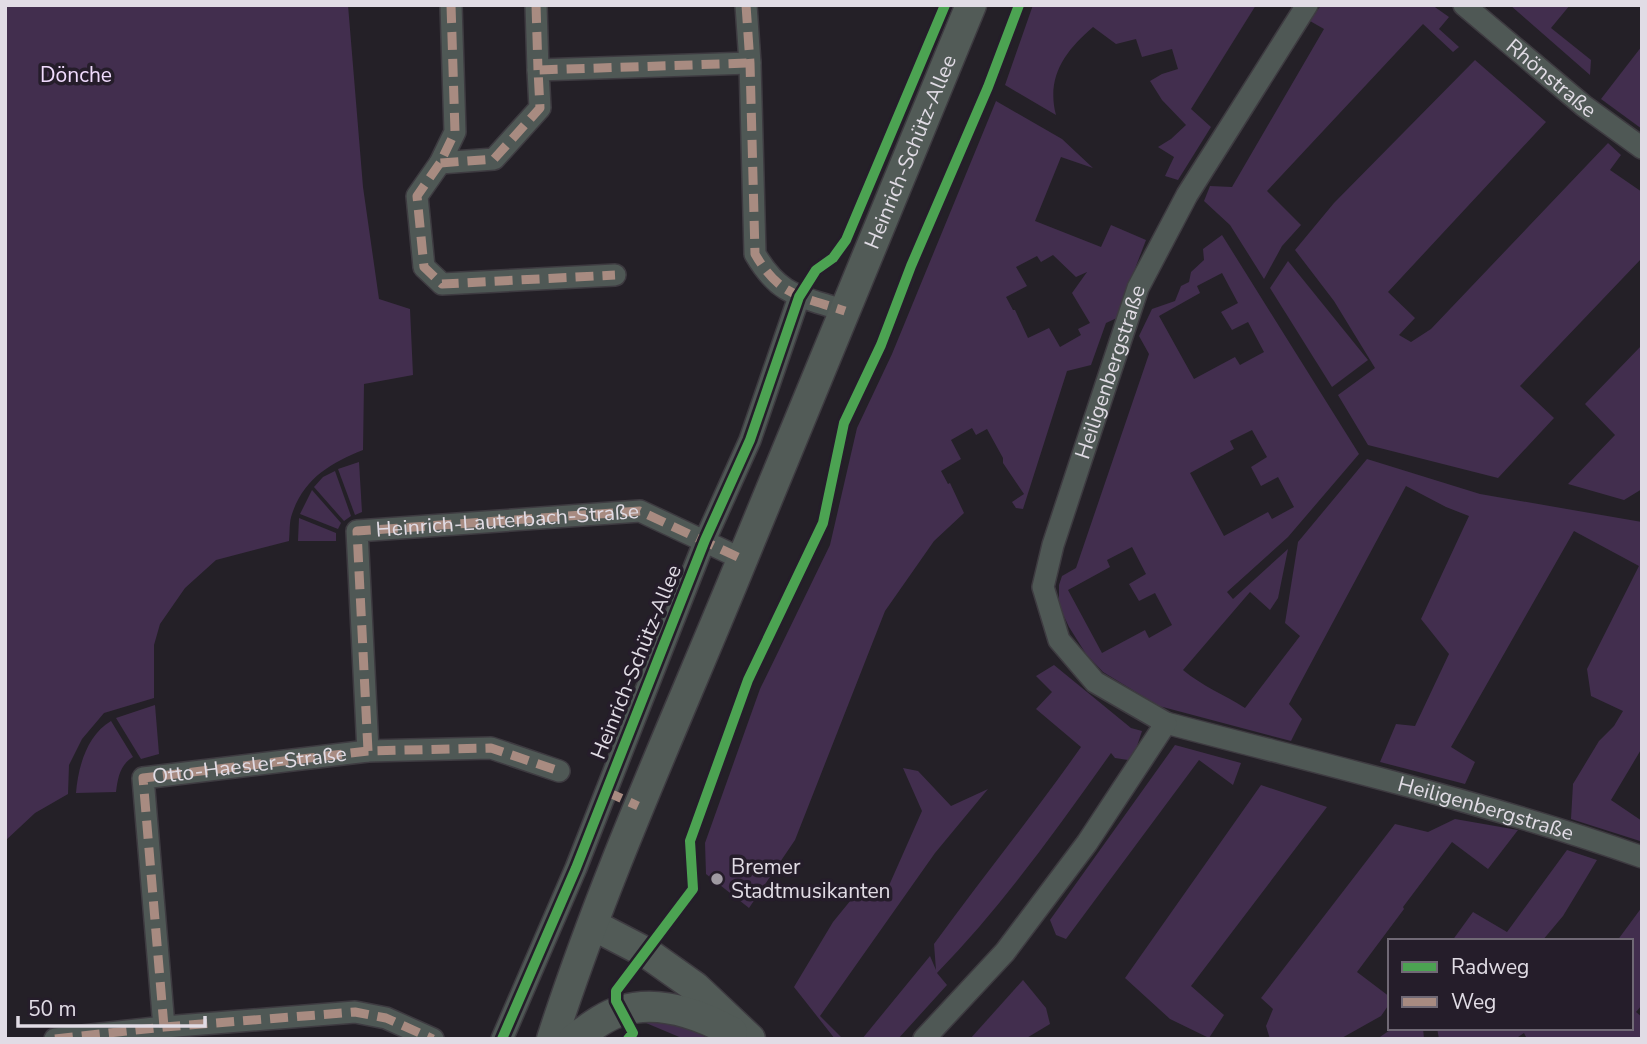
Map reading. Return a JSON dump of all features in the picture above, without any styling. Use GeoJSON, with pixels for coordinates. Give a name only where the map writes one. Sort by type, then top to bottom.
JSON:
{"type":"FeatureCollection","features":[{"type":"Feature","properties":{"kind":"main road","name":"Heinrich-Schütz-Allee"},"geometry":{"type":"LineString","coordinates":[[552,1039],[565,997],[638,806],[743,559],[971,5]]}},
{"type":"Feature","properties":{"kind":"main road"},"geometry":{"type":"LineString","coordinates":[[593,925],[647,953],[695,986],[748,1039]]}},
{"type":"Feature","properties":{"kind":"main road"},"geometry":{"type":"LineString","coordinates":[[574,1039],[621,1011],[654,1006],[686,1012],[748,1039]]}},
{"type":"Feature","properties":{"kind":"street"},"geometry":{"type":"LineString","coordinates":[[451,5],[455,132],[440,163],[417,196],[424,267],[442,284],[615,275]]}},
{"type":"Feature","properties":{"kind":"street"},"geometry":{"type":"LineString","coordinates":[[440,163],[494,159],[540,108],[536,5]]}},
{"type":"Feature","properties":{"kind":"street"},"geometry":{"type":"LineString","coordinates":[[746,5],[755,254],[768,275],[789,293],[845,311]]}},
{"type":"Feature","properties":{"kind":"street","name":"Heiligenbergstraße"},"geometry":{"type":"LineString","coordinates":[[1307,5],[1187,195],[1138,288],[1053,545],[1043,587],[1059,640],[1095,682],[1166,723],[1426,790],[1586,837],[1642,857]]}},
{"type":"Feature","properties":{"kind":"street","name":"Rhönstraße"},"geometry":{"type":"LineString","coordinates":[[1464,5],[1584,106],[1642,148]]}},
{"type":"Feature","properties":{"kind":"street"},"geometry":{"type":"LineString","coordinates":[[538,70],[750,63]]}},
{"type":"Feature","properties":{"kind":"street","name":"Heinrich-Schütz-Allee"},"geometry":{"type":"LineString","coordinates":[[502,1039],[576,868],[705,540],[750,440],[799,297]]}},
{"type":"Feature","properties":{"kind":"street","name":"Heinrich-Lauterbach-Straße"},"geometry":{"type":"LineString","coordinates":[[368,751],[357,531],[640,511],[743,559]]}},
{"type":"Feature","properties":{"kind":"street"},"geometry":{"type":"LineString","coordinates":[[923,1039],[1005,952],[1087,843],[1166,723]]}},
{"type":"Feature","properties":{"kind":"street","name":"Otto-Haesler-Straße"},"geometry":{"type":"LineString","coordinates":[[164,1027],[143,778],[368,751],[491,748],[559,771]]}},
{"type":"Feature","properties":{"kind":"street"},"geometry":{"type":"LineString","coordinates":[[605,791],[638,806]]}},
{"type":"Feature","properties":{"kind":"street"},"geometry":{"type":"LineString","coordinates":[[55,1039],[164,1027],[355,1012],[386,1018],[433,1039]]}},
{"type":"Feature","properties":{"kind":"green space","name":"Dönche"},"geometry":{"type":"Polygon","coordinates":[[[5,5],[348,5],[363,187],[379,299],[410,309],[413,375],[364,384],[363,450],[340,460],[311,481],[297,501],[291,517],[289,541],[216,560],[185,588],[160,624],[154,645],[154,698],[104,713],[82,739],[69,765],[68,794],[35,813],[5,841],[5,5]]]}},
{"type":"Feature","properties":{"kind":"green space"},"geometry":{"type":"Polygon","coordinates":[[[1033,5],[1256,5],[1191,109],[1211,127],[1178,180],[1165,176],[1174,157],[1158,147],[1186,125],[1162,100],[1150,81],[1178,69],[1172,49],[1142,57],[1136,39],[1116,44],[1093,27],[1066,55],[1060,66],[1054,89],[1056,115],[1005,85],[1033,5]]]}},
{"type":"Feature","properties":{"kind":"green space"},"geometry":{"type":"Polygon","coordinates":[[[1321,5],[1432,5],[1449,17],[1439,29],[1459,47],[1453,52],[1423,24],[1267,191],[1301,225],[1282,246],[1264,279],[1230,225],[1204,201],[1210,186],[1232,187],[1324,29],[1310,21],[1321,5]]]}},
{"type":"Feature","properties":{"kind":"green space"},"geometry":{"type":"Polygon","coordinates":[[[1510,5],[1570,5],[1551,28],[1591,60],[1590,75],[1510,5]]]}},
{"type":"Feature","properties":{"kind":"green space"},"geometry":{"type":"Polygon","coordinates":[[[1642,46],[1642,129],[1601,99],[1642,46]]]}},
{"type":"Feature","properties":{"kind":"green space"},"geometry":{"type":"Polygon","coordinates":[[[1475,60],[1546,122],[1388,292],[1415,318],[1399,335],[1411,342],[1431,329],[1608,143],[1621,155],[1610,170],[1642,192],[1642,258],[1520,386],[1554,418],[1498,478],[1368,445],[1338,395],[1375,368],[1334,301],[1295,250],[1334,203],[1475,60]]]}},
{"type":"Feature","properties":{"kind":"green space"},"geometry":{"type":"Polygon","coordinates":[[[996,101],[1062,139],[1093,168],[1061,157],[1035,221],[1101,247],[1111,225],[1146,240],[1119,317],[1106,323],[1091,365],[1067,371],[1023,509],[1016,508],[1012,502],[1024,494],[1003,463],[1003,458],[987,429],[976,435],[972,428],[951,440],[961,459],[941,471],[948,484],[950,483],[964,513],[934,541],[885,611],[795,840],[749,908],[706,874],[705,843],[760,689],[830,545],[857,428],[892,354],[996,101]],[[1053,255],[1041,262],[1037,256],[1016,267],[1027,286],[1006,297],[1028,338],[1049,328],[1060,347],[1081,335],[1078,329],[1090,323],[1072,293],[1087,272],[1076,277],[1053,255]]]}},
{"type":"Feature","properties":{"kind":"green space"},"geometry":{"type":"Polygon","coordinates":[[[1222,235],[1359,454],[1288,537],[1227,592],[1233,599],[1288,549],[1278,598],[1270,610],[1250,592],[1183,670],[1245,708],[1300,636],[1285,623],[1298,542],[1367,459],[1480,494],[1642,522],[1642,748],[1611,800],[1642,821],[1640,841],[1571,819],[1573,784],[1599,741],[1614,726],[1623,711],[1591,696],[1587,669],[1639,566],[1574,531],[1451,747],[1475,762],[1465,784],[1380,762],[1396,724],[1415,726],[1449,654],[1421,619],[1469,516],[1406,486],[1289,704],[1302,719],[1291,741],[1159,706],[1103,672],[1086,654],[1059,606],[1059,585],[1062,576],[1076,568],[1149,354],[1139,336],[1152,309],[1175,301],[1181,286],[1189,282],[1191,272],[1204,260],[1203,249],[1222,235]],[[1222,273],[1197,286],[1200,293],[1159,316],[1194,379],[1235,357],[1240,365],[1264,352],[1248,322],[1232,330],[1221,312],[1238,303],[1222,273]],[[1252,430],[1230,441],[1234,449],[1190,473],[1224,536],[1268,512],[1272,519],[1294,507],[1278,477],[1261,486],[1251,467],[1267,457],[1252,430]],[[1132,547],[1107,560],[1110,567],[1068,590],[1102,653],[1145,630],[1149,638],[1172,625],[1155,593],[1139,601],[1129,584],[1146,574],[1132,547]]]}},
{"type":"Feature","properties":{"kind":"green space"},"geometry":{"type":"Polygon","coordinates":[[[1288,261],[1368,360],[1332,387],[1270,288],[1288,261]]]}},
{"type":"Feature","properties":{"kind":"green space"},"geometry":{"type":"Polygon","coordinates":[[[1642,345],[1642,489],[1624,500],[1568,484],[1615,435],[1585,404],[1642,345]]]}},
{"type":"Feature","properties":{"kind":"green space"},"geometry":{"type":"Polygon","coordinates":[[[359,462],[362,512],[355,515],[338,469],[359,462]]]}},
{"type":"Feature","properties":{"kind":"green space"},"geometry":{"type":"Polygon","coordinates":[[[335,471],[351,516],[344,521],[314,487],[323,477],[335,471]]]}},
{"type":"Feature","properties":{"kind":"green space"},"geometry":{"type":"Polygon","coordinates":[[[312,490],[341,523],[338,529],[300,514],[312,490]]]}},
{"type":"Feature","properties":{"kind":"green space"},"geometry":{"type":"Polygon","coordinates":[[[299,518],[336,533],[336,541],[298,541],[299,518]]]}},
{"type":"Feature","properties":{"kind":"green space"},"geometry":{"type":"Polygon","coordinates":[[[1054,665],[1131,728],[1142,731],[1135,752],[1128,760],[1115,758],[1111,753],[1006,894],[937,973],[947,985],[898,1039],[862,1039],[930,956],[936,970],[934,944],[1081,747],[1036,709],[1052,692],[1036,676],[1054,665]]]}},
{"type":"Feature","properties":{"kind":"green space"},"geometry":{"type":"Polygon","coordinates":[[[155,705],[159,754],[141,759],[116,718],[155,705]]]}},
{"type":"Feature","properties":{"kind":"green space"},"geometry":{"type":"Polygon","coordinates":[[[111,721],[133,757],[120,772],[116,792],[76,793],[85,752],[96,734],[111,721]]]}},
{"type":"Feature","properties":{"kind":"green space"},"geometry":{"type":"Polygon","coordinates":[[[1175,745],[1241,763],[1233,785],[1199,760],[1066,939],[1056,935],[1050,920],[1175,745]]]}},
{"type":"Feature","properties":{"kind":"green space"},"geometry":{"type":"Polygon","coordinates":[[[903,768],[918,771],[951,806],[988,789],[935,853],[820,1016],[843,1039],[835,1039],[794,987],[833,922],[855,895],[887,890],[922,811],[903,768]]]}},
{"type":"Feature","properties":{"kind":"green space"},"geometry":{"type":"Polygon","coordinates":[[[1261,785],[1327,807],[1191,986],[1224,1015],[1209,1038],[1170,1019],[1125,978],[1261,785]]]}},
{"type":"Feature","properties":{"kind":"green space"},"geometry":{"type":"Polygon","coordinates":[[[1455,819],[1518,830],[1488,869],[1452,842],[1403,907],[1357,972],[1388,995],[1388,1006],[1381,1016],[1340,1039],[1270,1039],[1266,1026],[1273,1009],[1261,998],[1395,824],[1428,832],[1455,819]]]}},
{"type":"Feature","properties":{"kind":"green space"},"geometry":{"type":"Polygon","coordinates":[[[1567,850],[1597,860],[1563,916],[1544,939],[1453,939],[1473,912],[1507,932],[1567,850]]]}},
{"type":"Feature","properties":{"kind":"green space"},"geometry":{"type":"Polygon","coordinates":[[[1642,907],[1642,1005],[1636,1012],[1642,1017],[1642,1039],[1527,1039],[1524,1033],[1515,1039],[1439,1039],[1437,1030],[1633,1030],[1633,939],[1618,939],[1642,907]]]}},
{"type":"Feature","properties":{"kind":"green space"},"geometry":{"type":"Polygon","coordinates":[[[1023,980],[1046,1008],[1050,1024],[1025,1039],[970,1039],[1023,980]]]}},
{"type":"Feature","properties":{"kind":"green space"},"geometry":{"type":"Polygon","coordinates":[[[644,1019],[679,1023],[709,1039],[684,1039],[646,1023],[644,1019]]]}},
{"type":"Feature","properties":{"kind":"green space"},"geometry":{"type":"Polygon","coordinates":[[[1390,1030],[1423,1030],[1424,1039],[1377,1039],[1390,1030]]]}},
{"type":"Feature","properties":{"kind":"marked path"},"geometry":{"type":"LineString","coordinates":[[451,5],[455,132],[440,163],[494,159],[540,108],[538,70],[750,63]]}},
{"type":"Feature","properties":{"kind":"marked path"},"geometry":{"type":"LineString","coordinates":[[536,5],[538,70]]}},
{"type":"Feature","properties":{"kind":"marked path"},"geometry":{"type":"LineString","coordinates":[[746,5],[755,254],[773,279],[783,287],[804,298],[845,311]]}},
{"type":"Feature","properties":{"kind":"marked path"},"geometry":{"type":"LineString","coordinates":[[440,163],[417,196],[424,267],[442,284],[615,275]]}},
{"type":"Feature","properties":{"kind":"marked path"},"geometry":{"type":"LineString","coordinates":[[368,751],[357,531],[640,511],[742,559]]}},
{"type":"Feature","properties":{"kind":"marked path"},"geometry":{"type":"LineString","coordinates":[[164,1027],[143,778],[368,751],[491,748],[559,771]]}},
{"type":"Feature","properties":{"kind":"marked path"},"geometry":{"type":"LineString","coordinates":[[605,791],[638,806]]}},
{"type":"Feature","properties":{"kind":"marked path"},"geometry":{"type":"LineString","coordinates":[[55,1039],[164,1027],[355,1012],[386,1018],[433,1039]]}},
{"type":"Feature","properties":{"kind":"cycle path"},"geometry":{"type":"LineString","coordinates":[[502,1039],[576,868],[705,540],[750,440],[799,297],[816,270],[833,258],[846,240],[945,5]]}},
{"type":"Feature","properties":{"kind":"cycle path"},"geometry":{"type":"LineString","coordinates":[[628,1039],[633,1033],[616,1001],[616,991],[693,889],[690,841],[748,680],[823,523],[844,423],[881,345],[911,266],[988,87],[1019,5]]}},
{"type":"Feature","properties":{"kind":"place","name":"Bremer Stadtmusikanten"},"geometry":{"type":"Point","coordinates":[717,879]}}]}
